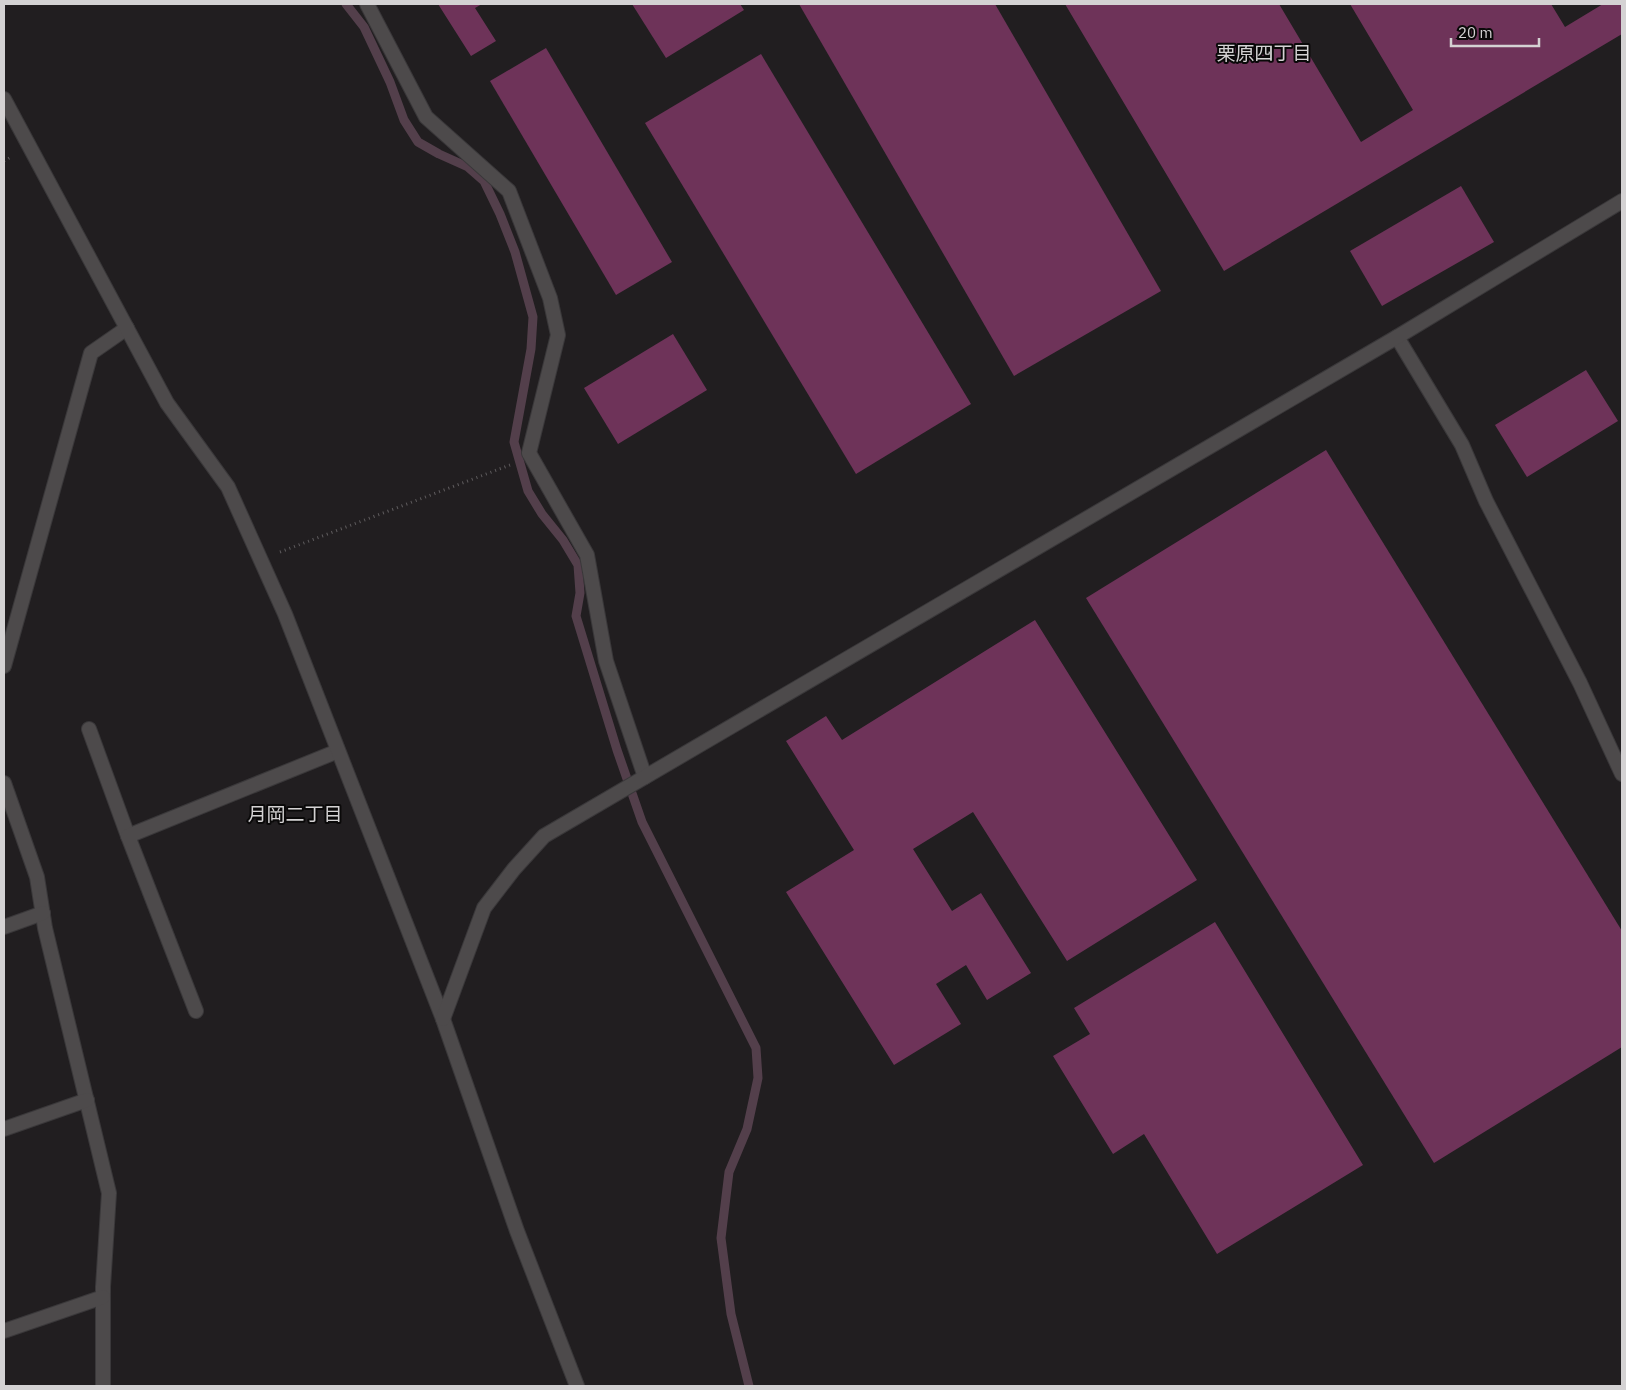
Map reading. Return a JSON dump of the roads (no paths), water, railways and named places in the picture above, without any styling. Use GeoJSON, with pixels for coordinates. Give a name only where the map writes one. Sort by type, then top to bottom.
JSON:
{"type":"FeatureCollection","features":[{"type":"Feature","properties":{"kind":"street"},"geometry":{"type":"LineString","coordinates":[[367,4],[426,117],[509,191],[550,298],[558,335],[529,453],[586,555],[606,661],[645,777]]}},
{"type":"Feature","properties":{"kind":"street"},"geometry":{"type":"LineString","coordinates":[[4,99],[167,403],[228,487],[284,614],[443,1019],[517,1231],[577,1386]]}},
{"type":"Feature","properties":{"kind":"street"},"geometry":{"type":"LineString","coordinates":[[443,1019],[484,908],[514,869],[544,836],[1398,338],[1622,201]]}},
{"type":"Feature","properties":{"kind":"street"},"geometry":{"type":"LineString","coordinates":[[4,666],[91,353],[127,328]]}},
{"type":"Feature","properties":{"kind":"street"},"geometry":{"type":"LineString","coordinates":[[1398,338],[1462,445],[1486,501],[1580,683],[1622,774]]}},
{"type":"Feature","properties":{"kind":"street"},"geometry":{"type":"LineString","coordinates":[[89,729],[196,1011]]}},
{"type":"Feature","properties":{"kind":"street"},"geometry":{"type":"LineString","coordinates":[[128,836],[338,751]]}},
{"type":"Feature","properties":{"kind":"street"},"geometry":{"type":"LineString","coordinates":[[4,784],[37,877],[43,914],[109,1193],[102,1297],[103,1386]]}},
{"type":"Feature","properties":{"kind":"street"},"geometry":{"type":"LineString","coordinates":[[4,927],[43,914]]}},
{"type":"Feature","properties":{"kind":"street"},"geometry":{"type":"LineString","coordinates":[[4,1129],[87,1100]]}},
{"type":"Feature","properties":{"kind":"street"},"geometry":{"type":"LineString","coordinates":[[4,1331],[102,1297]]}},
{"type":"Feature","properties":{"kind":"waterway"},"geometry":{"type":"LineString","coordinates":[[346,4],[364,27],[390,82],[404,120],[418,142],[468,167],[484,181],[515,252],[533,317],[531,349],[514,442],[528,491],[542,514],[563,540],[578,565],[580,593],[576,616],[617,750],[642,822],[756,1048],[758,1078],[747,1129],[729,1172],[721,1238],[731,1314],[749,1386]]}},
{"type":"Feature","properties":{"kind":"district","name":"栗原四丁目"},"geometry":{"type":"Point","coordinates":[1264,53]}},
{"type":"Feature","properties":{"kind":"district","name":"月岡二丁目"},"geometry":{"type":"Point","coordinates":[295,814]}}]}
